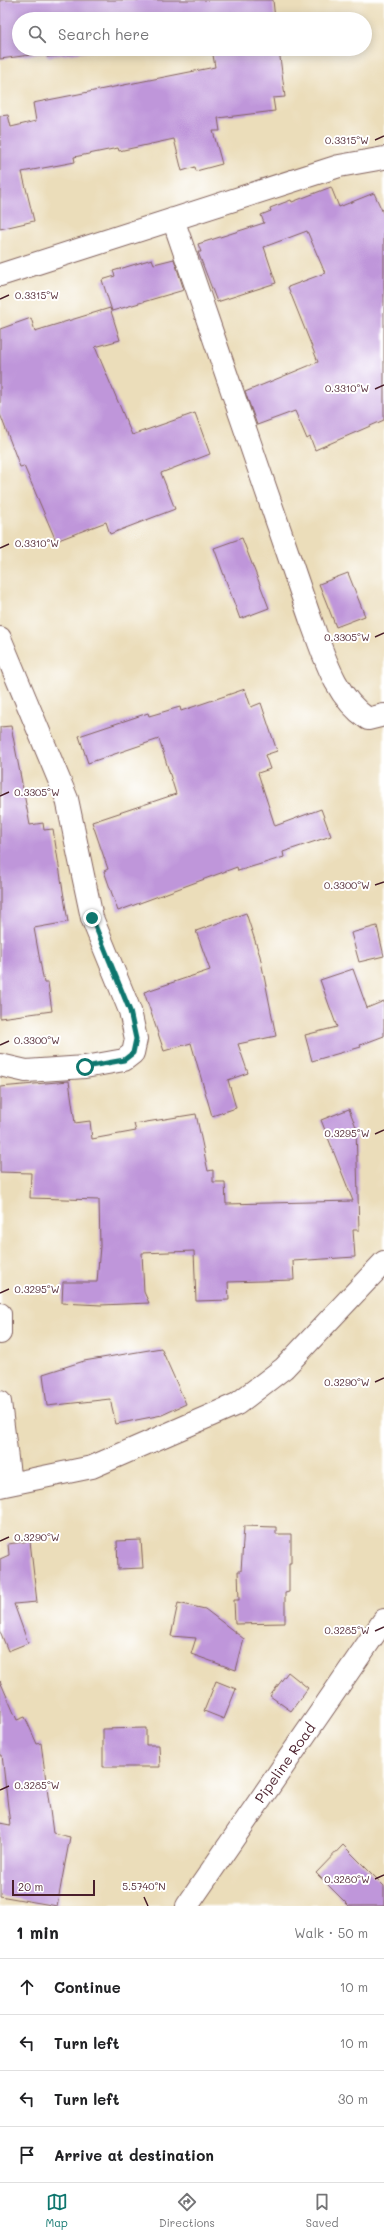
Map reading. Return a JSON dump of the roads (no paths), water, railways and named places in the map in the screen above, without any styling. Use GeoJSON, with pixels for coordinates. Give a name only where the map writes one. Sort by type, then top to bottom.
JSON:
{"type":"FeatureCollection","features":[{"type":"Feature","properties":{"kind":"street"},"geometry":{"type":"LineString","coordinates":[[0,275],[339,166],[384,158]]}},
{"type":"Feature","properties":{"kind":"street"},"geometry":{"type":"LineString","coordinates":[[173,219],[310,618],[335,682],[354,710],[368,719],[384,715]]}},
{"type":"Feature","properties":{"kind":"street"},"geometry":{"type":"LineString","coordinates":[[0,638],[67,799],[92,918],[130,1011],[136,1039],[133,1053],[124,1060],[85,1067],[26,1071],[0,1066]]}},
{"type":"Feature","properties":{"kind":"street"},"geometry":{"type":"LineString","coordinates":[[0,1402],[5,1485],[92,1467],[237,1404],[284,1368],[384,1262]]}},
{"type":"Feature","properties":{"kind":"street"},"geometry":{"type":"LineString","coordinates":[[0,1314],[0,1333]]}},
{"type":"Feature","properties":{"kind":"street","name":"Pipeline Road"},"geometry":{"type":"LineString","coordinates":[[187,1906],[384,1620]]}}]}
